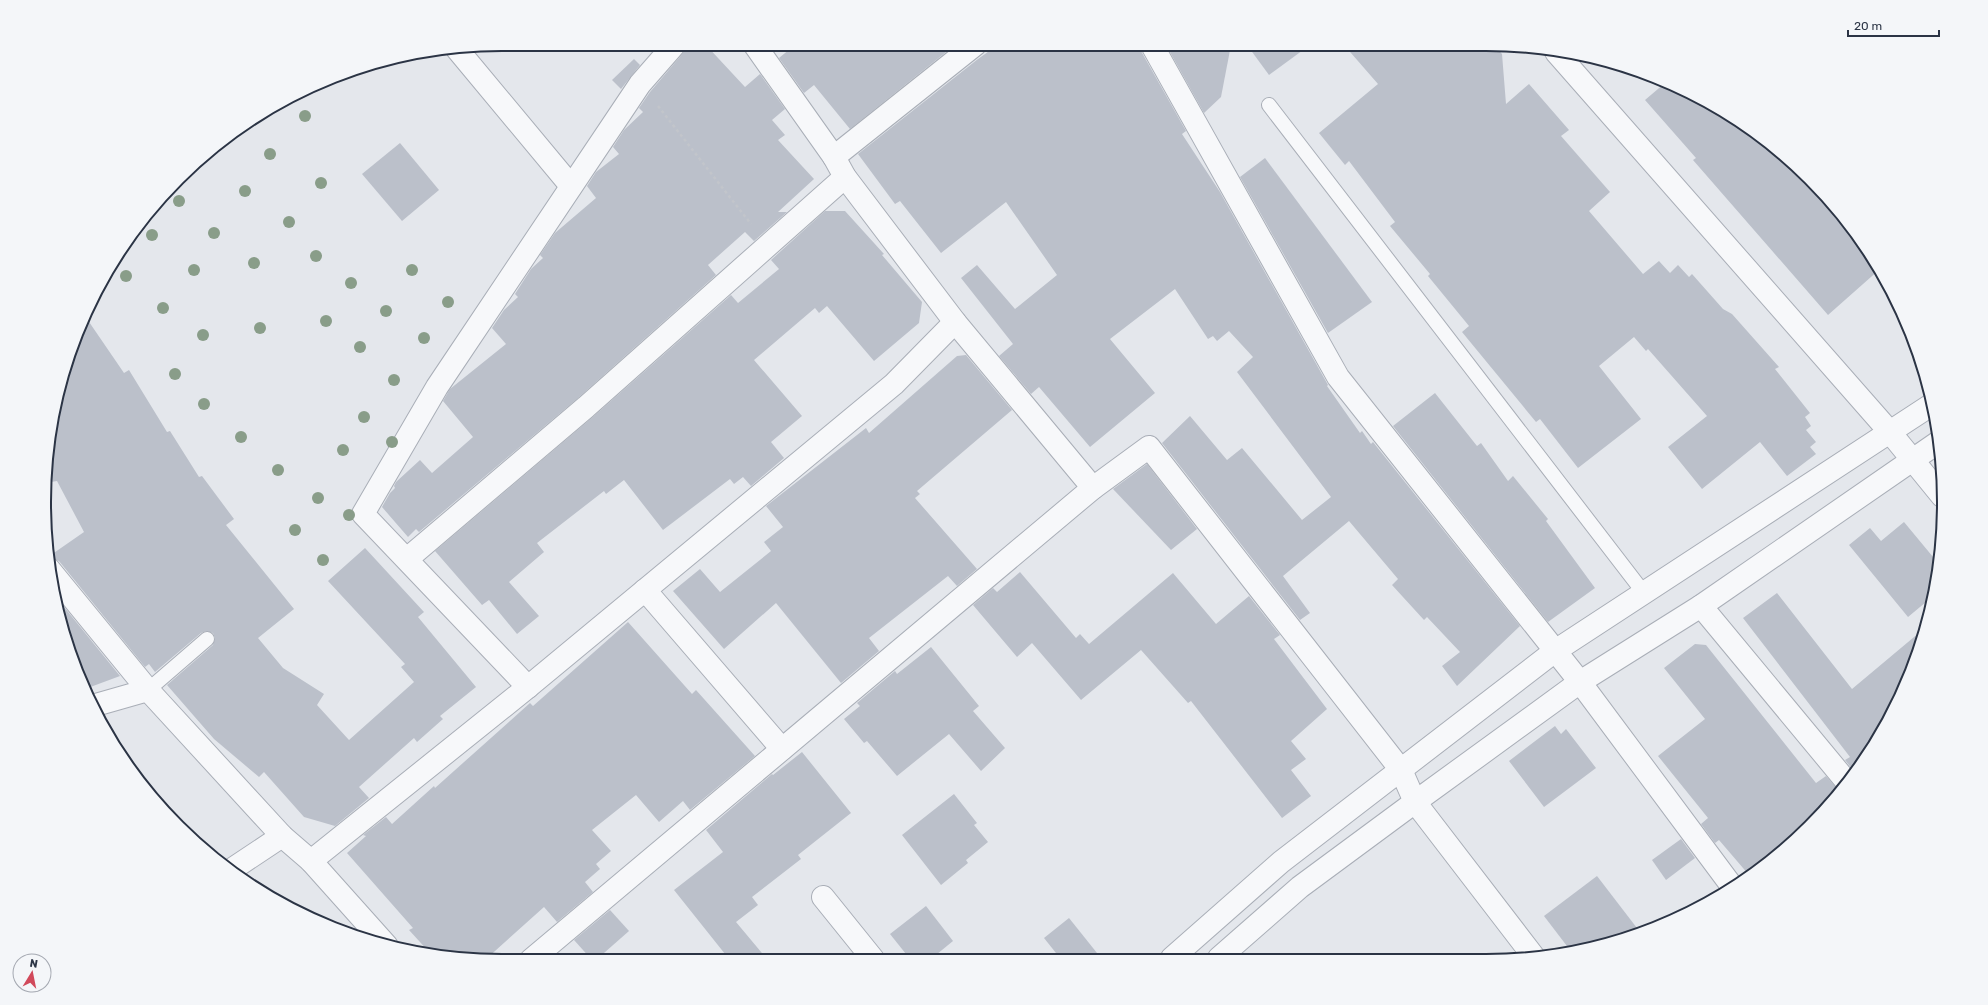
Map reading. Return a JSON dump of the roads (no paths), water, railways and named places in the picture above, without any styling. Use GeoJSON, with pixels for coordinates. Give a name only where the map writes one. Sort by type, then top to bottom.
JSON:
{"type":"FeatureCollection","features":[{"type":"Feature","properties":{"kind":"street"},"geometry":{"type":"LineString","coordinates":[[528,687],[363,514],[437,387],[570,186],[640,84],[669,51]]}},
{"type":"Feature","properties":{"kind":"street"},"geometry":{"type":"LineString","coordinates":[[763,51],[834,157],[845,177],[955,322],[1093,488]]}},
{"type":"Feature","properties":{"kind":"street"},"geometry":{"type":"LineString","coordinates":[[834,157],[967,51]]}},
{"type":"Feature","properties":{"kind":"street"},"geometry":{"type":"LineString","coordinates":[[1155,51],[1338,377],[1580,682],[1729,882]]}},
{"type":"Feature","properties":{"kind":"street"},"geometry":{"type":"LineString","coordinates":[[460,53],[570,186]]}},
{"type":"Feature","properties":{"kind":"street"},"geometry":{"type":"LineString","coordinates":[[1561,58],[1890,431],[1937,489]]}},
{"type":"Feature","properties":{"kind":"street"},"geometry":{"type":"LineString","coordinates":[[407,559],[586,407],[845,177]]}},
{"type":"Feature","properties":{"kind":"street"},"geometry":{"type":"LineString","coordinates":[[311,861],[528,687],[894,384],[955,322]]}},
{"type":"Feature","properties":{"kind":"street"},"geometry":{"type":"LineString","coordinates":[[1177,954],[1281,862],[1555,651],[1927,408]]}},
{"type":"Feature","properties":{"kind":"street"},"geometry":{"type":"LineString","coordinates":[[1224,954],[1300,887],[1580,682],[1701,606],[1933,446]]}},
{"type":"Feature","properties":{"kind":"street"},"geometry":{"type":"LineString","coordinates":[[538,954],[1093,488],[1149,447],[1401,770],[1415,802],[1530,951]]}},
{"type":"Feature","properties":{"kind":"street"},"geometry":{"type":"LineString","coordinates":[[58,580],[148,690],[282,836],[311,861],[379,937]]}},
{"type":"Feature","properties":{"kind":"street"},"geometry":{"type":"LineString","coordinates":[[645,590],[782,749]]}},
{"type":"Feature","properties":{"kind":"street"},"geometry":{"type":"LineString","coordinates":[[1701,606],[1843,778]]}},
{"type":"Feature","properties":{"kind":"street"},"geometry":{"type":"LineString","coordinates":[[99,704],[148,690]]}},
{"type":"Feature","properties":{"kind":"street"},"geometry":{"type":"LineString","coordinates":[[236,867],[282,836]]}},
{"type":"Feature","properties":{"kind":"street"},"geometry":{"type":"LineString","coordinates":[[823,897],[869,954]]}},
{"type":"Feature","properties":{"kind":"lane"},"geometry":{"type":"LineString","coordinates":[[1268,105],[1644,593]]}},
{"type":"Feature","properties":{"kind":"lane"},"geometry":{"type":"LineString","coordinates":[[148,690],[207,639]]}}]}
